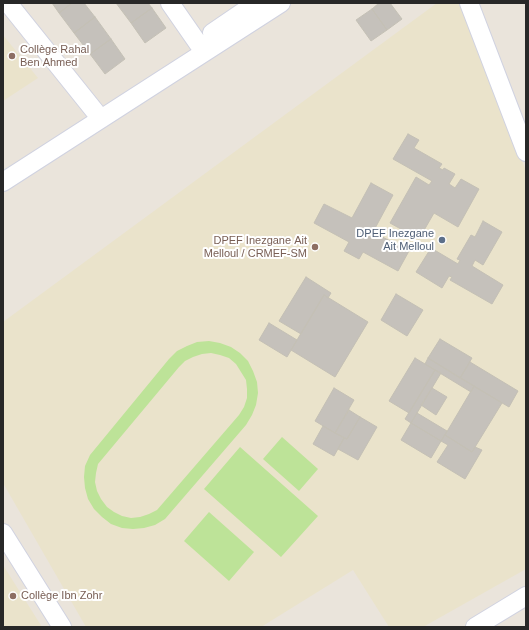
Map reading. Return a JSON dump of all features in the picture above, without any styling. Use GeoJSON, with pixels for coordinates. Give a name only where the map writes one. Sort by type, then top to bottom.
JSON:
{"type":"FeatureCollection","features":[{"type":"Feature","properties":{"kind":"street"},"geometry":{"type":"LineString","coordinates":[[8,3],[97,114]]}},
{"type":"Feature","properties":{"kind":"street"},"geometry":{"type":"LineString","coordinates":[[170,3],[201,47]]}},
{"type":"Feature","properties":{"kind":"street"},"geometry":{"type":"LineString","coordinates":[[235,25],[256,3]]}},
{"type":"Feature","properties":{"kind":"street"},"geometry":{"type":"LineString","coordinates":[[3,168],[97,114],[235,25],[280,3]]}},
{"type":"Feature","properties":{"kind":"street"},"geometry":{"type":"LineString","coordinates":[[469,3],[526,152]]}},
{"type":"Feature","properties":{"kind":"street"},"geometry":{"type":"LineString","coordinates":[[3,182],[97,114]]}},
{"type":"Feature","properties":{"kind":"street"},"geometry":{"type":"LineString","coordinates":[[3,533],[62,627]]}},
{"type":"Feature","properties":{"kind":"street"},"geometry":{"type":"LineString","coordinates":[[475,627],[526,596]]}},
{"type":"Feature","properties":{"kind":"shaded area","name":"DPEF Inezgane Ait Melloul / CRMEF-SM"},"geometry":{"type":"Polygon","coordinates":[[[437,3],[460,3],[526,171],[526,569],[423,627],[389,627],[353,570],[261,627],[86,627],[3,483],[3,322],[437,3]]]}},
{"type":"Feature","properties":{"kind":"shaded area","name":"Collège Rahal Ben Ahmed"},"geometry":{"type":"Polygon","coordinates":[[[3,35],[38,78],[3,101],[3,35]]]}},
{"type":"Feature","properties":{"kind":"shaded area","name":"Collège Ibn Zohr"},"geometry":{"type":"Polygon","coordinates":[[[3,565],[42,627],[3,627],[3,565]]]}},
{"type":"Feature","properties":{"kind":"green space"},"geometry":{"type":"Polygon","coordinates":[[[209,341],[231,347],[248,361],[257,382],[258,393],[256,405],[252,415],[246,425],[165,519],[155,525],[144,528],[122,528],[111,524],[94,509],[88,499],[84,477],[85,466],[90,455],[169,359],[177,351],[197,342],[209,341]],[[211,353],[202,354],[185,361],[98,464],[95,482],[97,491],[107,507],[114,512],[131,518],[140,517],[157,510],[239,415],[247,398],[246,380],[236,364],[229,358],[211,353]]]}},
{"type":"Feature","properties":{"kind":"green space"},"geometry":{"type":"Polygon","coordinates":[[[282,437],[318,469],[299,491],[263,459],[282,437]]]}},
{"type":"Feature","properties":{"kind":"green space"},"geometry":{"type":"Polygon","coordinates":[[[240,447],[318,516],[281,557],[204,489],[240,447]]]}},
{"type":"Feature","properties":{"kind":"green space"},"geometry":{"type":"Polygon","coordinates":[[[209,512],[254,552],[229,581],[184,541],[209,512]]]}},
{"type":"Feature","properties":{"kind":"building"},"geometry":{"type":"Polygon","coordinates":[[[52,3],[72,3],[59,13],[52,3]]]}},
{"type":"Feature","properties":{"kind":"building"},"geometry":{"type":"Polygon","coordinates":[[[72,3],[84,3],[95,17],[74,33],[59,13],[72,3]]]}},
{"type":"Feature","properties":{"kind":"building"},"geometry":{"type":"Polygon","coordinates":[[[116,3],[148,3],[152,8],[131,23],[116,3]]]}},
{"type":"Feature","properties":{"kind":"building"},"geometry":{"type":"Polygon","coordinates":[[[379,3],[390,3],[402,19],[387,30],[372,9],[379,3]]]}},
{"type":"Feature","properties":{"kind":"building"},"geometry":{"type":"Polygon","coordinates":[[[152,8],[166,28],[145,43],[131,23],[152,8]]]}},
{"type":"Feature","properties":{"kind":"building"},"geometry":{"type":"Polygon","coordinates":[[[372,9],[387,30],[371,41],[356,20],[372,9]]]}},
{"type":"Feature","properties":{"kind":"building"},"geometry":{"type":"Polygon","coordinates":[[[95,17],[111,39],[90,54],[74,33],[95,17]]]}},
{"type":"Feature","properties":{"kind":"building"},"geometry":{"type":"Polygon","coordinates":[[[111,39],[125,59],[105,74],[90,54],[111,39]]]}},
{"type":"Feature","properties":{"kind":"building"},"geometry":{"type":"Polygon","coordinates":[[[408,134],[419,140],[414,148],[442,164],[439,168],[443,170],[444,168],[455,174],[449,184],[455,188],[461,179],[479,189],[458,227],[434,213],[419,239],[390,223],[416,177],[429,185],[432,181],[393,159],[408,134]]]}},
{"type":"Feature","properties":{"kind":"building"},"geometry":{"type":"Polygon","coordinates":[[[371,183],[393,195],[373,232],[409,251],[398,271],[363,252],[359,259],[344,251],[349,242],[314,223],[324,204],[352,218],[371,183]]]}},
{"type":"Feature","properties":{"kind":"building"},"geometry":{"type":"Polygon","coordinates":[[[483,221],[502,232],[483,265],[475,260],[472,266],[503,285],[492,304],[450,280],[452,277],[449,276],[442,288],[416,272],[431,248],[458,264],[460,260],[457,259],[471,235],[475,237],[483,221]]]}},
{"type":"Feature","properties":{"kind":"building"},"geometry":{"type":"Polygon","coordinates":[[[306,277],[331,293],[328,298],[324,295],[301,334],[279,321],[306,277]]]}},
{"type":"Feature","properties":{"kind":"building"},"geometry":{"type":"Polygon","coordinates":[[[396,294],[423,310],[407,336],[381,320],[396,294]]]}},
{"type":"Feature","properties":{"kind":"building"},"geometry":{"type":"Polygon","coordinates":[[[324,295],[368,322],[335,377],[291,350],[324,295]]]}},
{"type":"Feature","properties":{"kind":"building"},"geometry":{"type":"Polygon","coordinates":[[[269,323],[297,340],[287,357],[259,340],[269,323]]]}},
{"type":"Feature","properties":{"kind":"building"},"geometry":{"type":"Polygon","coordinates":[[[440,339],[472,358],[460,378],[428,358],[440,339]]]}},
{"type":"Feature","properties":{"kind":"building"},"geometry":{"type":"Polygon","coordinates":[[[415,358],[435,370],[409,413],[389,401],[415,358]]]}},
{"type":"Feature","properties":{"kind":"building"},"geometry":{"type":"Polygon","coordinates":[[[428,358],[474,386],[471,392],[425,364],[428,358]]]}},
{"type":"Feature","properties":{"kind":"building"},"geometry":{"type":"Polygon","coordinates":[[[470,362],[518,391],[509,407],[460,378],[470,362]]]}},
{"type":"Feature","properties":{"kind":"building"},"geometry":{"type":"Polygon","coordinates":[[[435,370],[441,373],[411,423],[405,419],[435,370]]]}},
{"type":"Feature","properties":{"kind":"building"},"geometry":{"type":"Polygon","coordinates":[[[474,386],[502,403],[472,452],[445,435],[474,386]]]}},
{"type":"Feature","properties":{"kind":"building"},"geometry":{"type":"Polygon","coordinates":[[[334,388],[354,400],[335,433],[315,421],[334,388]]]}},
{"type":"Feature","properties":{"kind":"building"},"geometry":{"type":"Polygon","coordinates":[[[432,388],[447,397],[436,415],[421,405],[432,388]]]}},
{"type":"Feature","properties":{"kind":"building"},"geometry":{"type":"Polygon","coordinates":[[[349,410],[360,417],[347,439],[335,433],[349,410]]]}},
{"type":"Feature","properties":{"kind":"building"},"geometry":{"type":"Polygon","coordinates":[[[417,413],[447,431],[441,441],[411,423],[417,413]]]}},
{"type":"Feature","properties":{"kind":"building"},"geometry":{"type":"Polygon","coordinates":[[[360,417],[377,427],[358,460],[338,449],[344,438],[347,439],[360,417]]]}},
{"type":"Feature","properties":{"kind":"building"},"geometry":{"type":"Polygon","coordinates":[[[411,423],[441,441],[431,458],[401,440],[411,423]]]}},
{"type":"Feature","properties":{"kind":"building"},"geometry":{"type":"Polygon","coordinates":[[[323,426],[344,438],[334,456],[313,444],[323,426]]]}},
{"type":"Feature","properties":{"kind":"building"},"geometry":{"type":"Polygon","coordinates":[[[445,435],[472,452],[475,447],[482,450],[465,479],[437,462],[448,445],[441,441],[445,435]]]}},
{"type":"Feature","properties":{"kind":"place","name":"Collège Rahal Ben Ahmed"},"geometry":{"type":"Point","coordinates":[12,56]}},
{"type":"Feature","properties":{"kind":"place","name":"DPEF Inezgane Ait Melloul"},"geometry":{"type":"Point","coordinates":[442,240]}},
{"type":"Feature","properties":{"kind":"place","name":"DPEF Inezgane Ait Melloul / CRMEF-SM"},"geometry":{"type":"Point","coordinates":[315,247]}},
{"type":"Feature","properties":{"kind":"place","name":"Collège Ibn Zohr"},"geometry":{"type":"Point","coordinates":[13,596]}}]}
